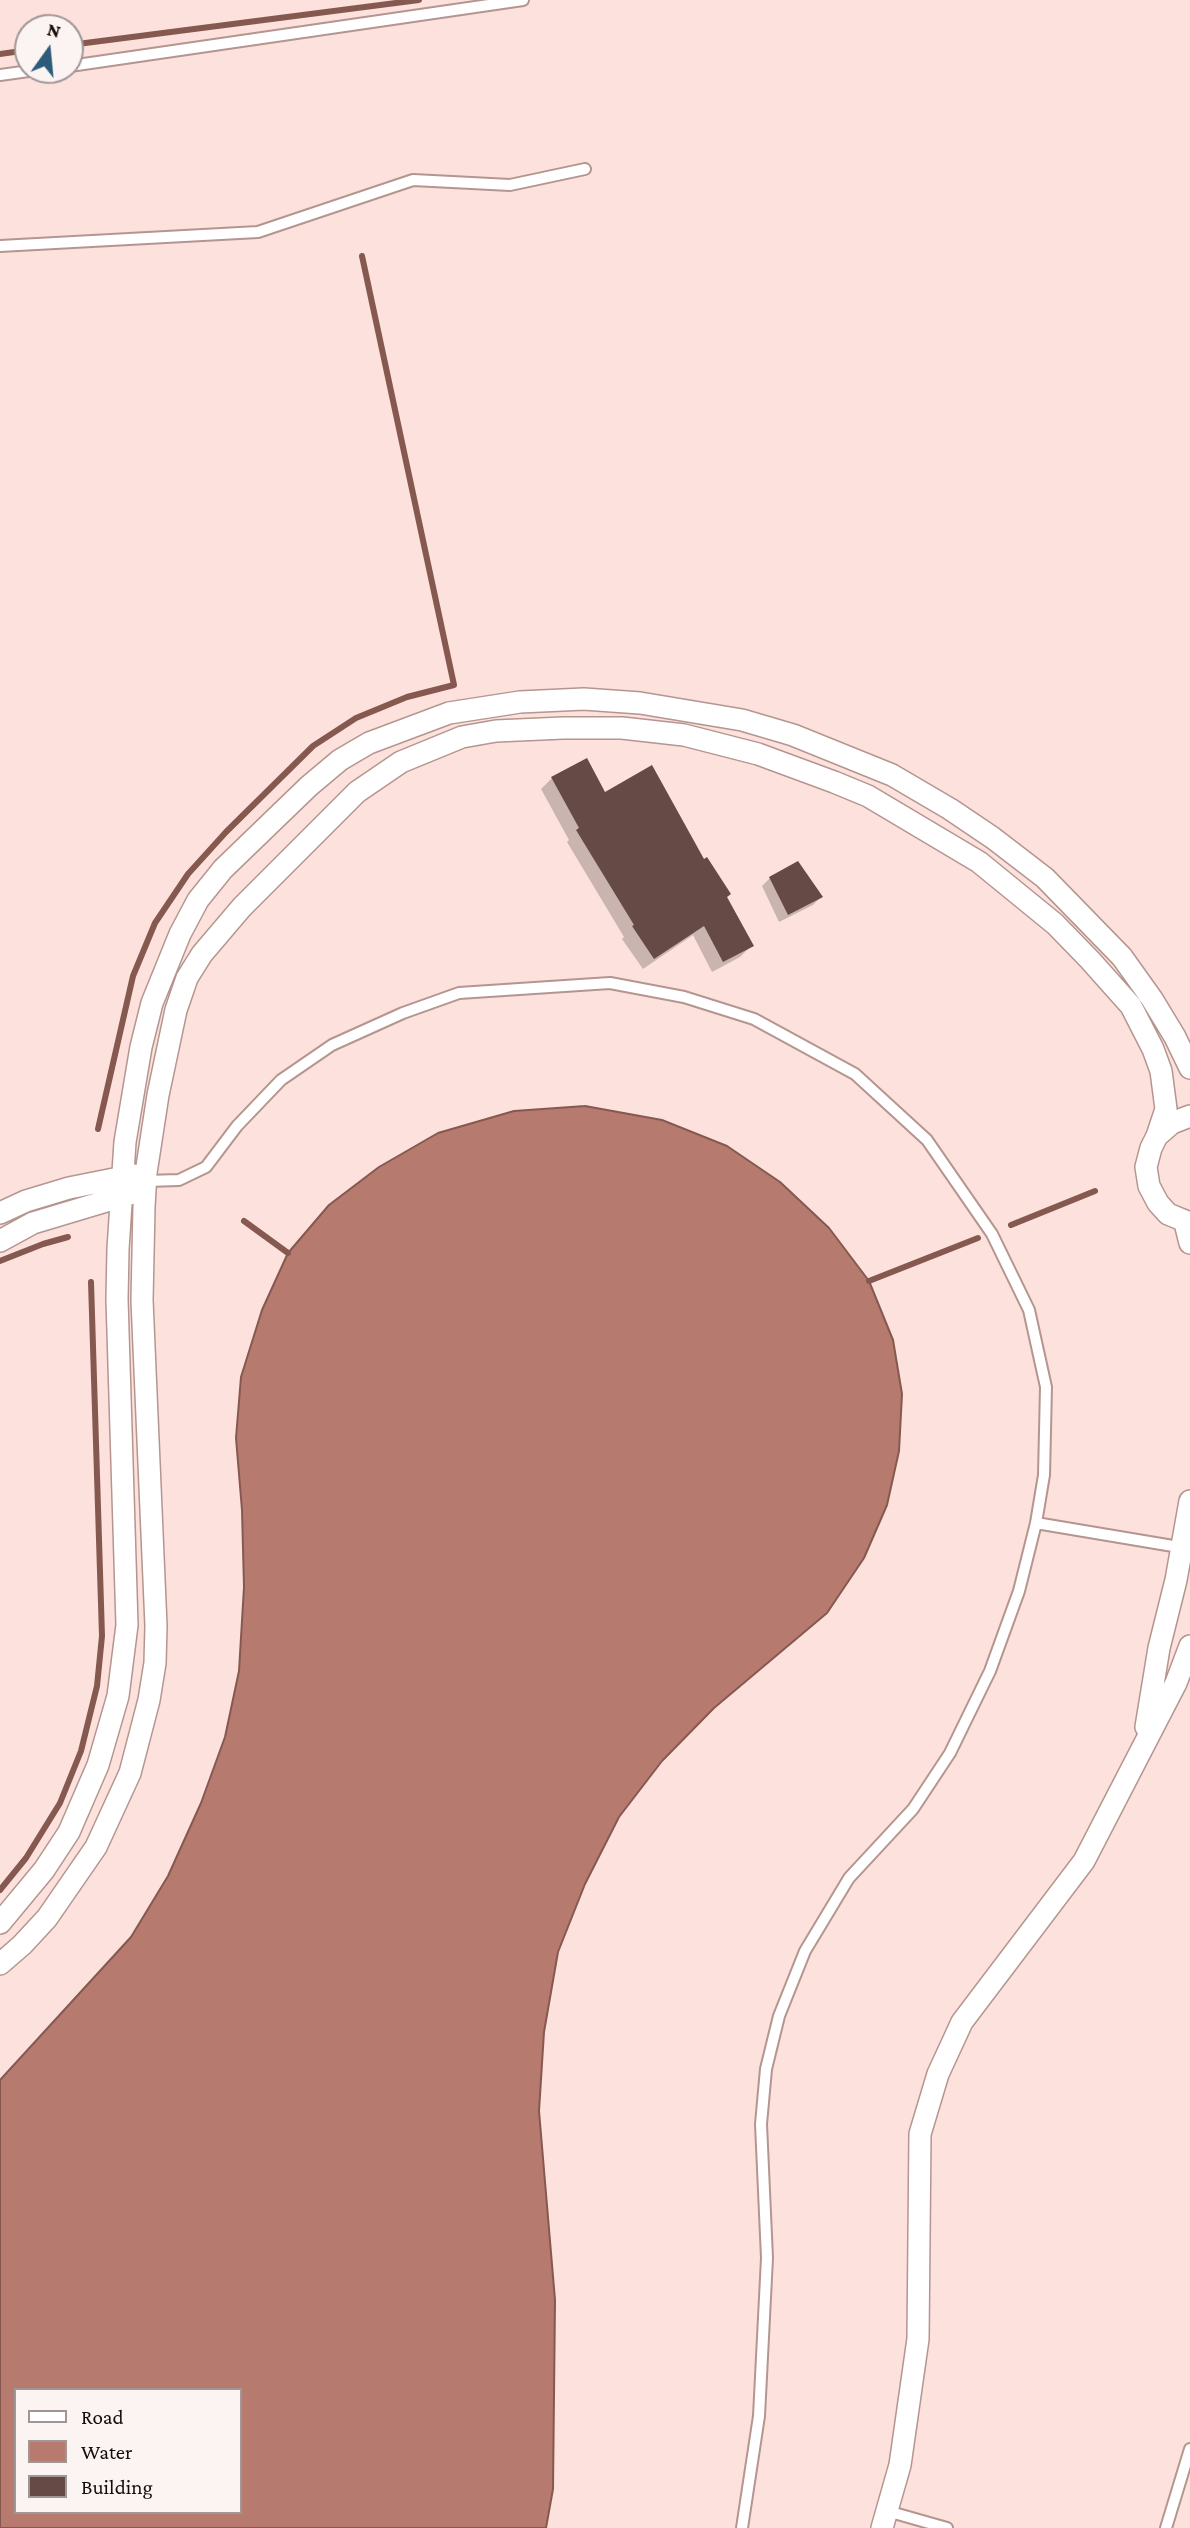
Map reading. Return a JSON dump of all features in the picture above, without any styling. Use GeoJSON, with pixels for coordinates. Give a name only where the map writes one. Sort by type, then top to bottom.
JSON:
{"type":"FeatureCollection","features":[{"type":"Feature","properties":{"kind":"street"},"geometry":{"type":"LineString","coordinates":[[0,1923],[44,1870],[69,1832],[98,1765],[118,1696],[127,1625],[117,1299],[122,1186],[133,1091],[152,1003],[180,934],[198,900],[223,869],[309,786],[340,760],[369,743],[449,713],[520,702],[583,699],[640,703],[742,720],[793,735],[892,775],[950,809],[1045,878],[1122,957],[1152,999],[1190,1068]]}},
{"type":"Feature","properties":{"kind":"street"},"geometry":{"type":"LineString","coordinates":[[0,1964],[22,1945],[47,1917],[96,1847],[130,1773],[149,1700],[155,1662],[156,1626],[142,1300],[146,1182],[166,1052],[176,1010],[187,978],[202,954],[242,907],[357,792],[401,762],[462,737],[496,731],[622,729],[684,735],[758,754],[868,796],[979,862],[1055,924],[1131,1006],[1161,1071],[1166,1109],[1146,1167],[1149,1186],[1158,1203],[1188,1230]]}},
{"type":"Feature","properties":{"kind":"street"},"geometry":{"type":"LineString","coordinates":[[1157,1136],[1172,1123],[1190,1115]]}},
{"type":"Feature","properties":{"kind":"street"},"geometry":{"type":"LineString","coordinates":[[0,1213],[26,1201],[69,1188],[122,1186],[146,1182]]}},
{"type":"Feature","properties":{"kind":"street"},"geometry":{"type":"LineString","coordinates":[[0,1241],[33,1223],[122,1186]]}},
{"type":"Feature","properties":{"kind":"street"},"geometry":{"type":"LineString","coordinates":[[1143,1743],[1159,1648],[1186,1548],[1190,1501]]}},
{"type":"Feature","properties":{"kind":"street"},"geometry":{"type":"LineString","coordinates":[[885,2519],[900,2465],[918,2339],[920,2134],[938,2074],[962,2022],[1084,1861],[1176,1683],[1190,1647]]}},
{"type":"Feature","properties":{"kind":"lane"},"geometry":{"type":"LineString","coordinates":[[84,64],[523,0]]}},
{"type":"Feature","properties":{"kind":"lane"},"geometry":{"type":"LineString","coordinates":[[0,246],[258,232],[413,180],[510,185],[585,169]]}},
{"type":"Feature","properties":{"kind":"lane"},"geometry":{"type":"LineString","coordinates":[[146,1182],[179,1180],[206,1167],[237,1126],[281,1080],[332,1045],[403,1013],[459,993],[610,983],[684,997],[754,1019],[855,1074],[927,1140],[992,1234],[1029,1310],[1046,1387],[1044,1475],[1037,1523],[1018,1591],[990,1671],[950,1753],[913,1809],[849,1878],[805,1951],[779,2015],[766,2068],[761,2124],[767,2258],[759,2416],[743,2528]]}},
{"type":"Feature","properties":{"kind":"lane"},"geometry":{"type":"LineString","coordinates":[[1037,1523],[1186,1548]]}},
{"type":"Feature","properties":{"kind":"lane"},"geometry":{"type":"LineString","coordinates":[[1166,2528],[1190,2449]]}},
{"type":"Feature","properties":{"kind":"lane"},"geometry":{"type":"LineString","coordinates":[[885,2519],[947,2528]]}},
{"type":"Feature","properties":{"kind":"water"},"geometry":{"type":"Polygon","coordinates":[[[585,1106],[662,1120],[727,1146],[780,1182],[829,1228],[869,1281],[893,1340],[902,1394],[899,1451],[887,1505],[864,1558],[827,1613],[714,1708],[662,1761],[619,1817],[585,1884],[558,1952],[544,2032],[539,2111],[555,2300],[553,2489],[546,2528],[0,2528],[0,2080],[131,1937],[168,1876],[201,1803],[225,1737],[239,1671],[244,1587],[242,1510],[236,1438],[241,1377],[262,1310],[288,1253],[329,1205],[379,1167],[438,1133],[514,1111],[585,1106]]]}},
{"type":"Feature","properties":{"kind":"building"},"geometry":{"type":"Polygon","coordinates":[[[587,758],[605,792],[652,765],[704,859],[707,857],[731,894],[727,897],[754,946],[723,962],[704,926],[654,959],[576,830],[579,828],[551,777],[587,758]]]}},
{"type":"Feature","properties":{"kind":"building"},"geometry":{"type":"Polygon","coordinates":[[[798,861],[823,897],[788,915],[769,877],[798,861]]]}},
{"type":"Feature","properties":{"kind":"waterway"},"geometry":{"type":"LineString","coordinates":[[84,43],[419,0]]}},
{"type":"Feature","properties":{"kind":"waterway"},"geometry":{"type":"LineString","coordinates":[[0,54],[14,52]]}},
{"type":"Feature","properties":{"kind":"waterway"},"geometry":{"type":"LineString","coordinates":[[98,1129],[133,976],[155,923],[188,874],[226,832],[313,746],[356,718],[407,697],[454,685],[362,256]]}},
{"type":"Feature","properties":{"kind":"waterway"},"geometry":{"type":"LineString","coordinates":[[1011,1225],[1095,1191]]}},
{"type":"Feature","properties":{"kind":"waterway"},"geometry":{"type":"LineString","coordinates":[[244,1221],[288,1253]]}},
{"type":"Feature","properties":{"kind":"waterway"},"geometry":{"type":"LineString","coordinates":[[0,1261],[68,1237]]}},
{"type":"Feature","properties":{"kind":"waterway"},"geometry":{"type":"LineString","coordinates":[[869,1281],[978,1238]]}},
{"type":"Feature","properties":{"kind":"waterway"},"geometry":{"type":"LineString","coordinates":[[0,1890],[26,1858],[60,1803],[81,1751],[97,1686],[102,1636],[91,1282]]}}]}
